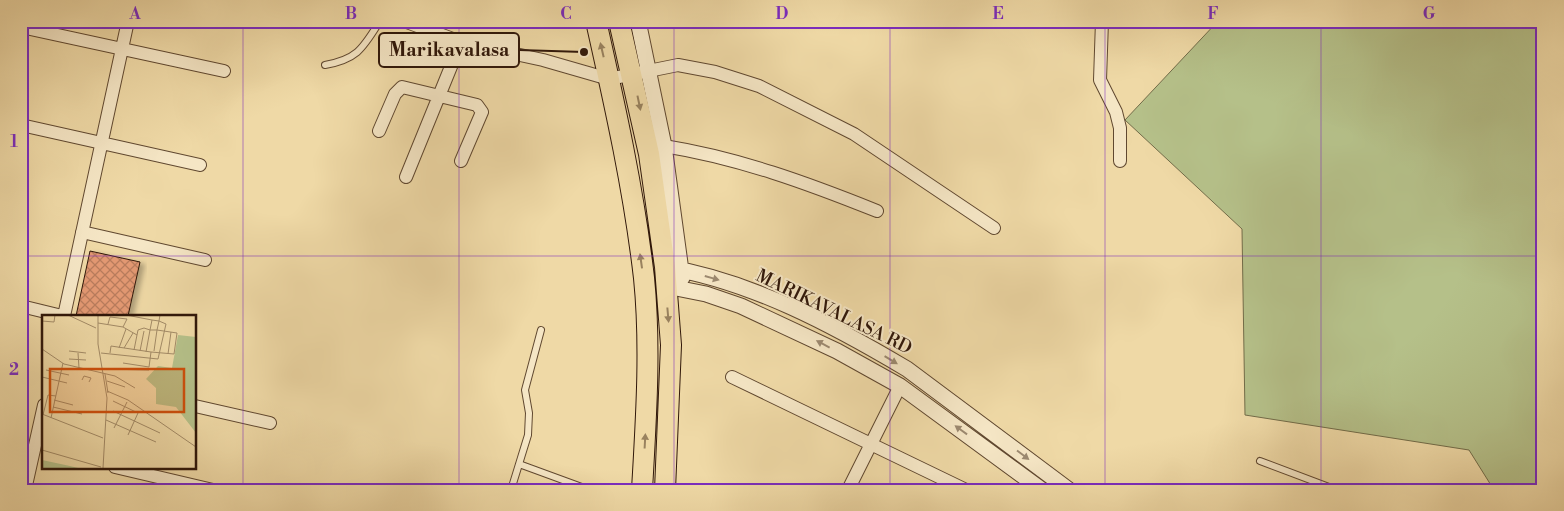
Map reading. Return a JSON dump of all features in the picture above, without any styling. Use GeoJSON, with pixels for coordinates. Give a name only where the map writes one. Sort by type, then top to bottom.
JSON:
{"type":"FeatureCollection","features":[{"type":"Feature","properties":{"kind":"main road"},"geometry":{"type":"LineString","coordinates":[[596,21],[634,202],[644,280],[646,344],[642,490]]}},
{"type":"Feature","properties":{"kind":"main road"},"geometry":{"type":"LineString","coordinates":[[619,21],[641,74],[649,154],[674,278],[665,490]]}},
{"type":"Feature","properties":{"kind":"street"},"geometry":{"type":"LineString","coordinates":[[63,315],[128,21]]}},
{"type":"Feature","properties":{"kind":"street"},"geometry":{"type":"LineString","coordinates":[[404,21],[434,27],[460,42],[543,60],[609,79],[678,65],[715,72],[759,86],[854,134],[994,228]]}},
{"type":"Feature","properties":{"kind":"street"},"geometry":{"type":"LineString","coordinates":[[638,21],[641,74],[664,146],[674,278]]}},
{"type":"Feature","properties":{"kind":"street"},"geometry":{"type":"LineString","coordinates":[[1102,21],[1100,80],[1116,112],[1120,128],[1120,161]]}},
{"type":"Feature","properties":{"kind":"street"},"geometry":{"type":"LineString","coordinates":[[21,27],[224,71]]}},
{"type":"Feature","properties":{"kind":"street"},"geometry":{"type":"LineString","coordinates":[[406,177],[460,42]]}},
{"type":"Feature","properties":{"kind":"street"},"geometry":{"type":"LineString","coordinates":[[379,131],[398,89],[407,88],[481,108],[482,112],[461,161]]}},
{"type":"Feature","properties":{"kind":"street"},"geometry":{"type":"LineString","coordinates":[[21,126],[102,142],[200,165]]}},
{"type":"Feature","properties":{"kind":"street"},"geometry":{"type":"LineString","coordinates":[[664,146],[698,151],[748,164],[877,211]]}},
{"type":"Feature","properties":{"kind":"street"},"geometry":{"type":"LineString","coordinates":[[82,232],[205,260]]}},
{"type":"Feature","properties":{"kind":"street","name":"MARIKAVALASA RD"},"geometry":{"type":"LineString","coordinates":[[674,278],[807,335],[900,386],[1042,490]]}},
{"type":"Feature","properties":{"kind":"street","name":"MARIKAVALASA RD"},"geometry":{"type":"LineString","coordinates":[[674,278],[730,283],[776,301],[880,353],[907,369],[1069,490]]}},
{"type":"Feature","properties":{"kind":"street"},"geometry":{"type":"LineString","coordinates":[[21,306],[59,315]]}},
{"type":"Feature","properties":{"kind":"street"},"geometry":{"type":"LineString","coordinates":[[732,377],[966,490]]}},
{"type":"Feature","properties":{"kind":"street"},"geometry":{"type":"LineString","coordinates":[[848,490],[900,386]]}},
{"type":"Feature","properties":{"kind":"street"},"geometry":{"type":"LineString","coordinates":[[196,406],[270,423]]}},
{"type":"Feature","properties":{"kind":"street"},"geometry":{"type":"LineString","coordinates":[[24,490],[39,450],[42,423]]}},
{"type":"Feature","properties":{"kind":"street"},"geometry":{"type":"LineString","coordinates":[[119,468],[213,490]]}},
{"type":"Feature","properties":{"kind":"lane"},"geometry":{"type":"LineString","coordinates":[[325,65],[351,58],[360,52],[380,21]]}},
{"type":"Feature","properties":{"kind":"lane"},"geometry":{"type":"LineString","coordinates":[[511,490],[529,422],[525,390],[541,330]]}},
{"type":"Feature","properties":{"kind":"lane"},"geometry":{"type":"LineString","coordinates":[[1260,461],[1337,490]]}},
{"type":"Feature","properties":{"kind":"lane"},"geometry":{"type":"LineString","coordinates":[[519,464],[590,490]]}},
{"type":"Feature","properties":{"kind":"green space"},"geometry":{"type":"Polygon","coordinates":[[[1218,21],[1543,21],[1543,490],[1494,490],[1469,450],[1245,415],[1242,229],[1125,120],[1218,21]]]}},
{"type":"Feature","properties":{"kind":"building"},"geometry":{"type":"Polygon","coordinates":[[[90,251],[140,262],[128,315],[76,315],[90,251]]]}},
{"type":"Feature","properties":{"kind":"place","name":"Marikavalasa"},"geometry":{"type":"Point","coordinates":[584,52]}}]}
